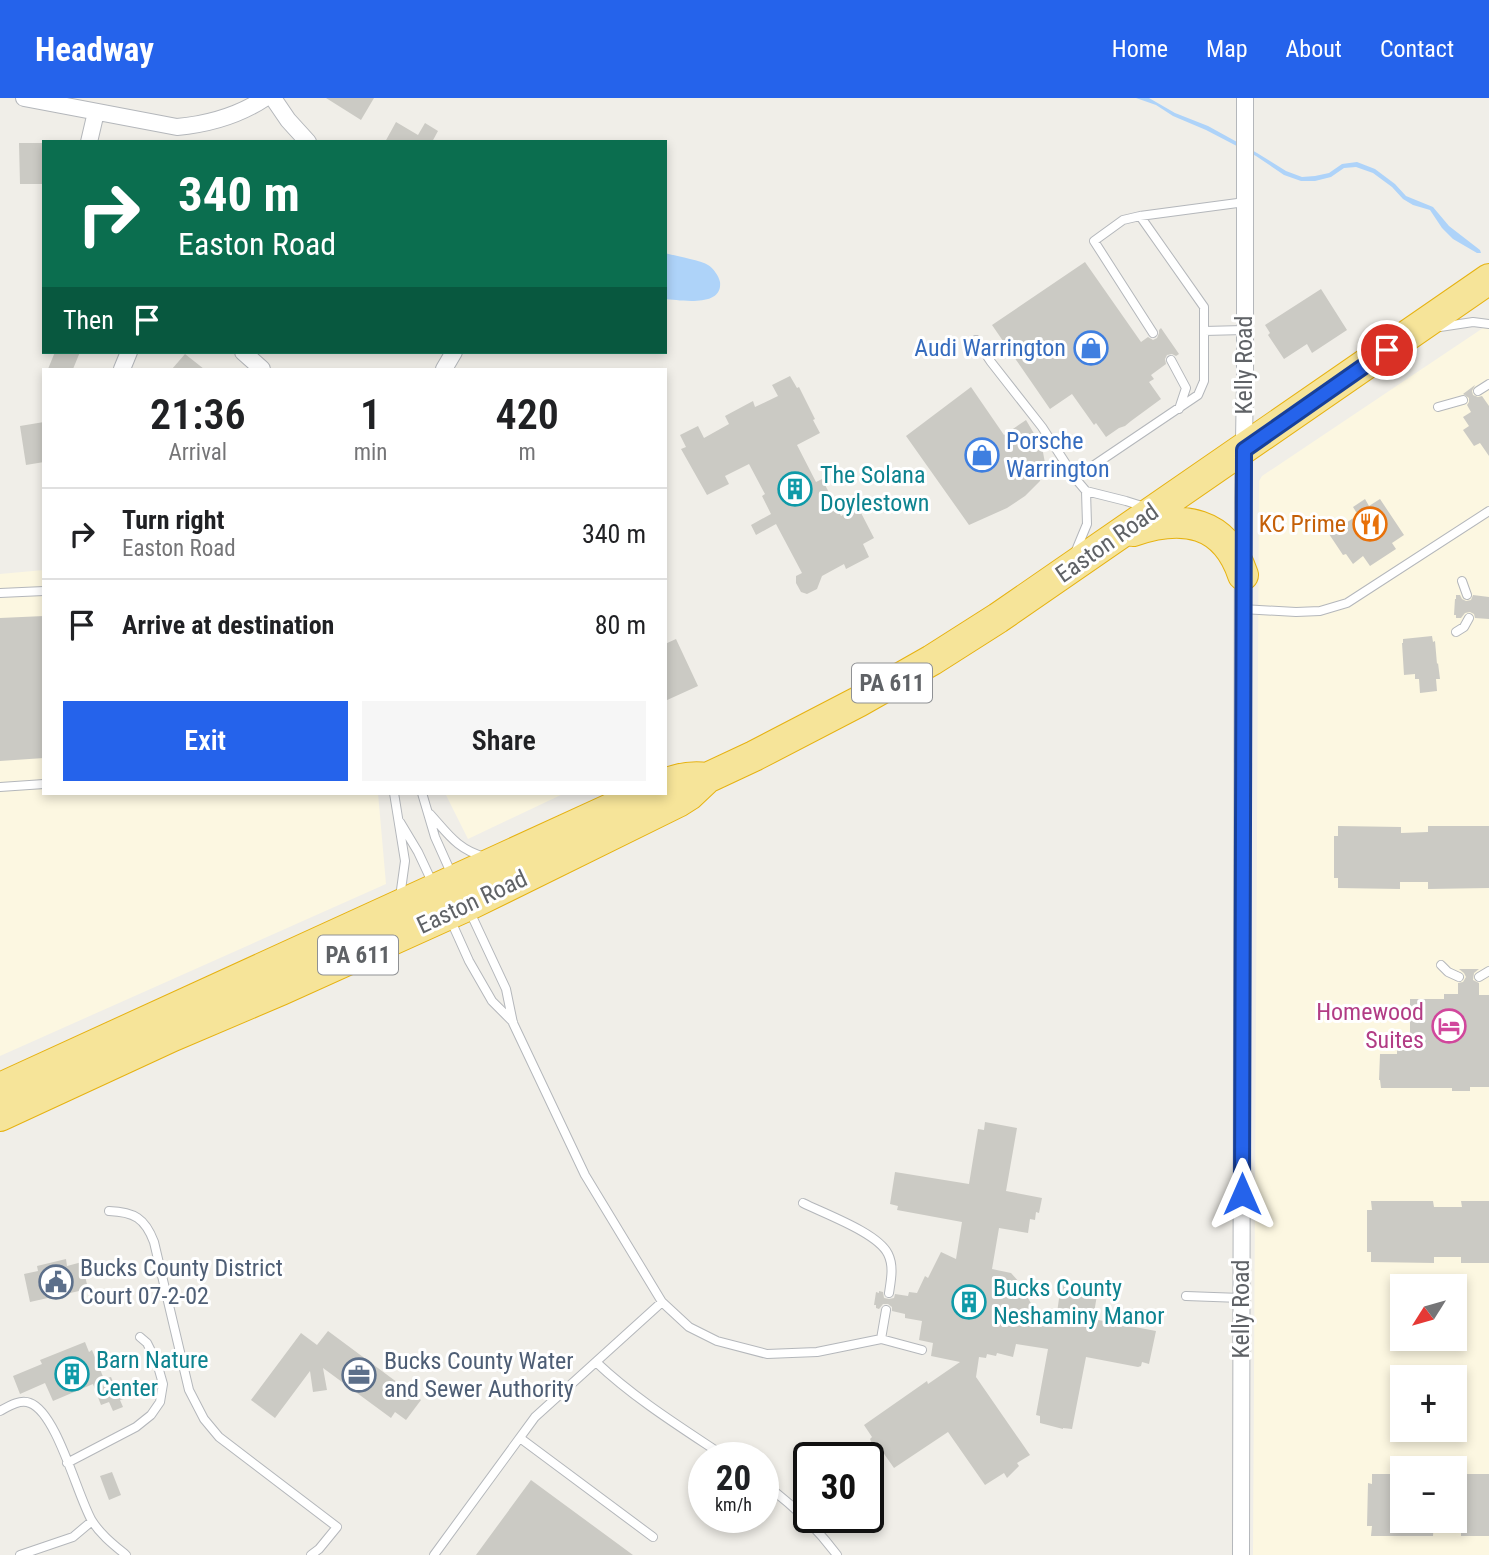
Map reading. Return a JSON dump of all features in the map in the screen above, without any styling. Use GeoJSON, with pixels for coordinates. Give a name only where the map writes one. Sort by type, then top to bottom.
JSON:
{"type":"FeatureCollection","features":[{"type":"Feature","properties":{"kind":"highway","name":"Easton Road"},"geometry":{"type":"LineString","coordinates":[[0,1116],[281,990],[451,898],[678,802],[707,778],[858,702],[998,618],[1489,279]]}},
{"type":"Feature","properties":{"kind":"highway"},"geometry":{"type":"LineString","coordinates":[[1119,535],[1166,523],[1181,523],[1208,529],[1227,544],[1242,575]]}},
{"type":"Feature","properties":{"kind":"highway","name":"Easton Road"},"geometry":{"type":"LineString","coordinates":[[667,783],[676,779],[707,778]]}},
{"type":"Feature","properties":{"kind":"highway","name":"Easton Road"},"geometry":{"type":"LineString","coordinates":[[0,1088],[399,906],[451,898],[509,856],[641,795]]}},
{"type":"Feature","properties":{"kind":"street"},"geometry":{"type":"LineString","coordinates":[[24,98],[177,127],[220,120],[265,98]]}},
{"type":"Feature","properties":{"kind":"street"},"geometry":{"type":"LineString","coordinates":[[273,98],[305,140]]}},
{"type":"Feature","properties":{"kind":"street","name":"Kelly Road"},"geometry":{"type":"LineString","coordinates":[[1241,1555],[1245,101]]}},
{"type":"Feature","properties":{"kind":"street"},"geometry":{"type":"LineString","coordinates":[[89,140],[96,112]]}},
{"type":"Feature","properties":{"kind":"street"},"geometry":{"type":"LineString","coordinates":[[245,354],[261,368]]}},
{"type":"Feature","properties":{"kind":"lane"},"geometry":{"type":"LineString","coordinates":[[1153,334],[1094,241],[1123,219],[1245,202]]}},
{"type":"Feature","properties":{"kind":"lane"},"geometry":{"type":"LineString","coordinates":[[1075,478],[1198,395],[1204,381],[1203,307],[1140,216]]}},
{"type":"Feature","properties":{"kind":"lane"},"geometry":{"type":"LineString","coordinates":[[1407,336],[1449,325],[1473,322],[1489,324]]}},
{"type":"Feature","properties":{"kind":"lane"},"geometry":{"type":"LineString","coordinates":[[1204,331],[1244,330]]}},
{"type":"Feature","properties":{"kind":"lane"},"geometry":{"type":"LineString","coordinates":[[976,341],[1042,427],[1086,491],[1155,510]]}},
{"type":"Feature","properties":{"kind":"lane"},"geometry":{"type":"LineString","coordinates":[[1171,360],[1186,388],[1179,409]]}},
{"type":"Feature","properties":{"kind":"lane"},"geometry":{"type":"LineString","coordinates":[[1478,391],[1489,384]]}},
{"type":"Feature","properties":{"kind":"lane"},"geometry":{"type":"LineString","coordinates":[[1438,407],[1463,400]]}},
{"type":"Feature","properties":{"kind":"lane"},"geometry":{"type":"LineString","coordinates":[[1067,571],[1087,524],[1086,491]]}},
{"type":"Feature","properties":{"kind":"lane"},"geometry":{"type":"LineString","coordinates":[[1242,609],[1320,611],[1347,603],[1489,511]]}},
{"type":"Feature","properties":{"kind":"lane"},"geometry":{"type":"LineString","coordinates":[[1462,581],[1467,595]]}},
{"type":"Feature","properties":{"kind":"lane"},"geometry":{"type":"LineString","coordinates":[[0,593],[42,591]]}},
{"type":"Feature","properties":{"kind":"lane"},"geometry":{"type":"LineString","coordinates":[[1455,632],[1464,627],[1469,618]]}},
{"type":"Feature","properties":{"kind":"lane"},"geometry":{"type":"LineString","coordinates":[[0,787],[42,784]]}},
{"type":"Feature","properties":{"kind":"lane"},"geometry":{"type":"LineString","coordinates":[[394,795],[405,861],[399,906]]}},
{"type":"Feature","properties":{"kind":"lane"},"geometry":{"type":"LineString","coordinates":[[423,795],[469,961],[492,1001],[513,1023]]}},
{"type":"Feature","properties":{"kind":"lane"},"geometry":{"type":"LineString","coordinates":[[429,813],[457,845],[469,852],[483,857],[509,856]]}},
{"type":"Feature","properties":{"kind":"lane"},"geometry":{"type":"LineString","coordinates":[[400,822],[451,898],[506,989],[513,1023],[584,1175],[662,1302],[689,1327],[716,1341],[767,1354],[817,1352],[881,1339],[922,1350]]}},
{"type":"Feature","properties":{"kind":"lane"},"geometry":{"type":"LineString","coordinates":[[1441,965],[1459,977]]}},
{"type":"Feature","properties":{"kind":"lane"},"geometry":{"type":"LineString","coordinates":[[1479,976],[1489,971]]}},
{"type":"Feature","properties":{"kind":"lane"},"geometry":{"type":"LineString","coordinates":[[803,1203],[869,1235],[882,1245],[890,1256],[892,1272],[889,1293]]}},
{"type":"Feature","properties":{"kind":"lane"},"geometry":{"type":"LineString","coordinates":[[110,1211],[126,1212],[138,1217],[150,1231],[189,1390],[204,1419],[219,1437],[337,1527],[311,1555]]}},
{"type":"Feature","properties":{"kind":"lane"},"geometry":{"type":"LineString","coordinates":[[1186,1296],[1241,1298]]}},
{"type":"Feature","properties":{"kind":"lane"},"geometry":{"type":"LineString","coordinates":[[435,1555],[535,1417],[662,1302]]}},
{"type":"Feature","properties":{"kind":"lane"},"geometry":{"type":"LineString","coordinates":[[881,1339],[886,1310]]}},
{"type":"Feature","properties":{"kind":"lane"},"geometry":{"type":"LineString","coordinates":[[67,1463],[136,1427],[151,1415],[160,1402],[163,1384],[160,1374],[147,1343],[140,1337]]}},
{"type":"Feature","properties":{"kind":"lane"},"geometry":{"type":"LineString","coordinates":[[596,1362],[635,1396],[703,1442]]}},
{"type":"Feature","properties":{"kind":"lane"},"geometry":{"type":"LineString","coordinates":[[0,1410],[19,1402],[29,1402],[38,1408],[51,1424],[92,1521],[108,1541],[126,1555]]}},
{"type":"Feature","properties":{"kind":"lane"},"geometry":{"type":"LineString","coordinates":[[520,1438],[653,1537]]}},
{"type":"Feature","properties":{"kind":"lane"},"geometry":{"type":"LineString","coordinates":[[779,1494],[807,1519],[837,1555]]}},
{"type":"Feature","properties":{"kind":"lane"},"geometry":{"type":"LineString","coordinates":[[20,1555],[73,1537],[92,1521]]}},
{"type":"Feature","properties":{"kind":"shaded area"},"geometry":{"type":"Polygon","coordinates":[[[1489,324],[1489,1555],[1253,1555],[1259,481],[1262,476],[1489,324]]]}},
{"type":"Feature","properties":{"kind":"shaded area"},"geometry":{"type":"Polygon","coordinates":[[[42,570],[42,795],[378,795],[386,884],[0,1056],[0,574],[42,570]]]}},
{"type":"Feature","properties":{"kind":"shaded area"},"geometry":{"type":"Polygon","coordinates":[[[446,795],[561,795],[468,839],[446,795]]]}},
{"type":"Feature","properties":{"kind":"water"},"geometry":{"type":"Polygon","coordinates":[[[1136,98],[1149,98],[1175,113],[1208,126],[1286,171],[1302,177],[1329,173],[1342,164],[1357,162],[1375,169],[1406,196],[1433,207],[1449,226],[1481,253],[1453,239],[1430,210],[1403,199],[1373,173],[1356,167],[1344,168],[1331,177],[1301,181],[1284,175],[1256,156],[1206,130],[1136,98]]]}},
{"type":"Feature","properties":{"kind":"water"},"geometry":{"type":"Polygon","coordinates":[[[667,253],[708,265],[718,277],[719,290],[715,296],[689,301],[667,299],[667,253]]]}},
{"type":"Feature","properties":{"kind":"building"},"geometry":{"type":"Polygon","coordinates":[[[326,98],[374,98],[361,120],[326,98]]]}},
{"type":"Feature","properties":{"kind":"building"},"geometry":{"type":"Polygon","coordinates":[[[396,122],[418,135],[425,123],[438,131],[433,140],[386,140],[396,122]]]}},
{"type":"Feature","properties":{"kind":"building"},"geometry":{"type":"Polygon","coordinates":[[[19,143],[42,143],[42,184],[20,184],[19,143]]]}},
{"type":"Feature","properties":{"kind":"building","name":"Audi Warrington"},"geometry":{"type":"Polygon","coordinates":[[[1085,262],[1141,342],[1148,337],[1153,340],[1157,338],[1161,328],[1179,354],[1167,355],[1166,364],[1151,375],[1154,379],[1149,382],[1161,399],[1106,437],[1072,394],[1050,409],[992,325],[1085,262]]]}},
{"type":"Feature","properties":{"kind":"building"},"geometry":{"type":"Polygon","coordinates":[[[1321,289],[1347,330],[1312,353],[1307,344],[1284,359],[1268,335],[1270,333],[1265,325],[1321,289]]]}},
{"type":"Feature","properties":{"kind":"building"},"geometry":{"type":"Polygon","coordinates":[[[54,354],[79,354],[73,368],[48,368],[54,354]]]}},
{"type":"Feature","properties":{"kind":"building"},"geometry":{"type":"Polygon","coordinates":[[[185,354],[203,368],[173,368],[185,354]]]}},
{"type":"Feature","properties":{"kind":"building","name":"The Solana Doylestown"},"geometry":{"type":"Polygon","coordinates":[[[790,376],[797,388],[799,387],[820,433],[797,445],[816,482],[822,479],[841,516],[858,507],[874,538],[863,544],[869,557],[846,569],[844,564],[822,576],[817,589],[807,594],[801,592],[796,583],[796,576],[802,573],[776,524],[756,535],[751,525],[771,514],[762,496],[765,494],[749,464],[725,476],[729,484],[707,495],[681,449],[686,447],[680,435],[698,426],[704,438],[729,424],[725,416],[753,401],[755,407],[778,396],[772,385],[790,376]]]}},
{"type":"Feature","properties":{"kind":"building"},"geometry":{"type":"Polygon","coordinates":[[[1475,385],[1473,395],[1482,396],[1489,406],[1489,456],[1480,443],[1474,446],[1463,430],[1469,426],[1463,417],[1471,412],[1467,405],[1469,398],[1463,394],[1475,385]]]}},
{"type":"Feature","properties":{"kind":"building","name":"Porsche Warrington"},"geometry":{"type":"Polygon","coordinates":[[[971,387],[1004,435],[1026,420],[1042,447],[1045,463],[1040,481],[1025,496],[1007,508],[969,525],[906,436],[971,387]]]}},
{"type":"Feature","properties":{"kind":"building"},"geometry":{"type":"Polygon","coordinates":[[[42,422],[42,462],[26,465],[20,426],[42,422]]]}},
{"type":"Feature","properties":{"kind":"building","name":"KC Prime"},"geometry":{"type":"Polygon","coordinates":[[[1365,499],[1369,506],[1380,499],[1404,535],[1392,543],[1396,549],[1370,566],[1363,556],[1353,564],[1346,554],[1343,555],[1329,534],[1358,515],[1353,507],[1365,499]]]}},
{"type":"Feature","properties":{"kind":"building"},"geometry":{"type":"Polygon","coordinates":[[[1456,595],[1466,601],[1471,600],[1473,595],[1489,597],[1489,619],[1475,618],[1470,612],[1456,618],[1456,595]]]}},
{"type":"Feature","properties":{"kind":"building"},"geometry":{"type":"Polygon","coordinates":[[[42,616],[42,758],[0,761],[0,618],[42,616]]]}},
{"type":"Feature","properties":{"kind":"building"},"geometry":{"type":"Polygon","coordinates":[[[1432,636],[1440,679],[1436,679],[1437,691],[1420,693],[1419,679],[1415,679],[1415,674],[1404,675],[1402,643],[1403,639],[1432,636]]]}},
{"type":"Feature","properties":{"kind":"building"},"geometry":{"type":"Polygon","coordinates":[[[676,639],[698,686],[667,700],[667,643],[676,639]]]}},
{"type":"Feature","properties":{"kind":"building"},"geometry":{"type":"Polygon","coordinates":[[[1338,826],[1401,827],[1401,833],[1428,832],[1428,826],[1489,826],[1489,888],[1428,889],[1428,882],[1400,882],[1400,889],[1338,888],[1338,878],[1334,878],[1334,836],[1338,836],[1338,826]]]}},
{"type":"Feature","properties":{"kind":"building","name":"Homewood Suites"},"geometry":{"type":"Polygon","coordinates":[[[1459,969],[1479,969],[1474,973],[1473,980],[1479,983],[1479,995],[1489,995],[1489,1087],[1470,1087],[1470,1091],[1452,1091],[1452,1088],[1381,1088],[1380,1054],[1397,1054],[1397,1050],[1410,1050],[1410,999],[1444,999],[1444,994],[1458,994],[1458,983],[1463,982],[1466,977],[1459,969]]]}},
{"type":"Feature","properties":{"kind":"building","name":"Bucks County Neshaminy Manor"},"geometry":{"type":"Polygon","coordinates":[[[985,1122],[1017,1128],[1006,1191],[1042,1198],[1035,1220],[1030,1219],[1028,1233],[999,1228],[992,1269],[1011,1273],[1020,1283],[1034,1309],[1057,1313],[1061,1284],[1075,1287],[1076,1282],[1082,1280],[1099,1283],[1093,1319],[1156,1331],[1149,1364],[1142,1362],[1138,1367],[1086,1357],[1072,1429],[1040,1423],[1040,1416],[1036,1415],[1048,1349],[1016,1344],[1013,1357],[997,1353],[996,1356],[987,1354],[986,1358],[979,1357],[976,1377],[1030,1455],[1017,1463],[1019,1466],[1007,1478],[1004,1473],[985,1485],[948,1432],[894,1468],[884,1454],[884,1442],[871,1442],[872,1437],[864,1425],[927,1381],[928,1384],[960,1362],[931,1356],[933,1343],[919,1340],[922,1321],[905,1318],[905,1314],[892,1311],[888,1304],[883,1304],[879,1309],[874,1305],[876,1292],[879,1291],[883,1292],[884,1298],[889,1299],[894,1298],[895,1294],[908,1296],[909,1292],[917,1293],[941,1252],[956,1259],[962,1222],[897,1210],[898,1206],[890,1204],[895,1172],[969,1184],[978,1129],[984,1130],[985,1122]]]}},
{"type":"Feature","properties":{"kind":"building"},"geometry":{"type":"Polygon","coordinates":[[[1371,1201],[1433,1201],[1434,1207],[1462,1207],[1461,1201],[1489,1201],[1489,1263],[1461,1263],[1461,1257],[1434,1257],[1434,1263],[1371,1262],[1371,1252],[1367,1252],[1367,1210],[1372,1210],[1371,1201]]]}},
{"type":"Feature","properties":{"kind":"building","name":"Bucks County District Court 07-2-02"},"geometry":{"type":"Polygon","coordinates":[[[66,1259],[67,1266],[82,1262],[88,1289],[30,1302],[24,1274],[38,1271],[37,1266],[66,1259]]]}},
{"type":"Feature","properties":{"kind":"building","name":"Bucks County Water and Sewer Authority"},"geometry":{"type":"Polygon","coordinates":[[[328,1331],[421,1400],[406,1420],[395,1412],[391,1418],[323,1368],[327,1390],[313,1392],[310,1371],[275,1418],[251,1400],[301,1333],[317,1345],[328,1331]]]}},
{"type":"Feature","properties":{"kind":"building","name":"Barn Nature Center"},"geometry":{"type":"Polygon","coordinates":[[[85,1342],[89,1352],[92,1350],[104,1379],[111,1377],[114,1384],[120,1381],[127,1398],[120,1400],[123,1407],[113,1411],[109,1402],[101,1405],[93,1384],[53,1401],[45,1383],[20,1394],[13,1376],[42,1364],[40,1360],[85,1342]]]}},
{"type":"Feature","properties":{"kind":"building"},"geometry":{"type":"Polygon","coordinates":[[[112,1472],[121,1495],[109,1500],[100,1476],[112,1472]]]}},
{"type":"Feature","properties":{"kind":"building"},"geometry":{"type":"Polygon","coordinates":[[[1372,1474],[1390,1474],[1390,1533],[1433,1533],[1433,1536],[1371,1536],[1372,1526],[1367,1526],[1368,1483],[1372,1484],[1372,1474]]]}},
{"type":"Feature","properties":{"kind":"building"},"geometry":{"type":"Polygon","coordinates":[[[1467,1474],[1489,1474],[1489,1536],[1461,1536],[1461,1533],[1467,1533],[1467,1474]]]}},
{"type":"Feature","properties":{"kind":"building"},"geometry":{"type":"Polygon","coordinates":[[[531,1480],[633,1555],[476,1555],[531,1480]]]}},
{"type":"Feature","properties":{"kind":"place","name":"Audi Warrington"},"geometry":{"type":"Point","coordinates":[1091,348]}},
{"type":"Feature","properties":{"kind":"place","name":"Porsche Warrington"},"geometry":{"type":"Point","coordinates":[982,455]}},
{"type":"Feature","properties":{"kind":"place","name":"The Solana Doylestown"},"geometry":{"type":"Point","coordinates":[795,489]}},
{"type":"Feature","properties":{"kind":"place","name":"KC Prime"},"geometry":{"type":"Point","coordinates":[1370,524]}},
{"type":"Feature","properties":{"kind":"place","name":"Homewood Suites"},"geometry":{"type":"Point","coordinates":[1449,1026]}},
{"type":"Feature","properties":{"kind":"place","name":"Bucks County District Court 07-2-02"},"geometry":{"type":"Point","coordinates":[56,1282]}},
{"type":"Feature","properties":{"kind":"place","name":"Bucks County Neshaminy Manor"},"geometry":{"type":"Point","coordinates":[969,1302]}},
{"type":"Feature","properties":{"kind":"place","name":"Barn Nature Center"},"geometry":{"type":"Point","coordinates":[72,1374]}},
{"type":"Feature","properties":{"kind":"place","name":"Bucks County Water and Sewer Authority"},"geometry":{"type":"Point","coordinates":[359,1375]}},
{"type":"Feature","properties":{"kind":"route"},"geometry":{"type":"LineString","coordinates":[[1242,1194],[1244,450],[1387,350]]}}]}
